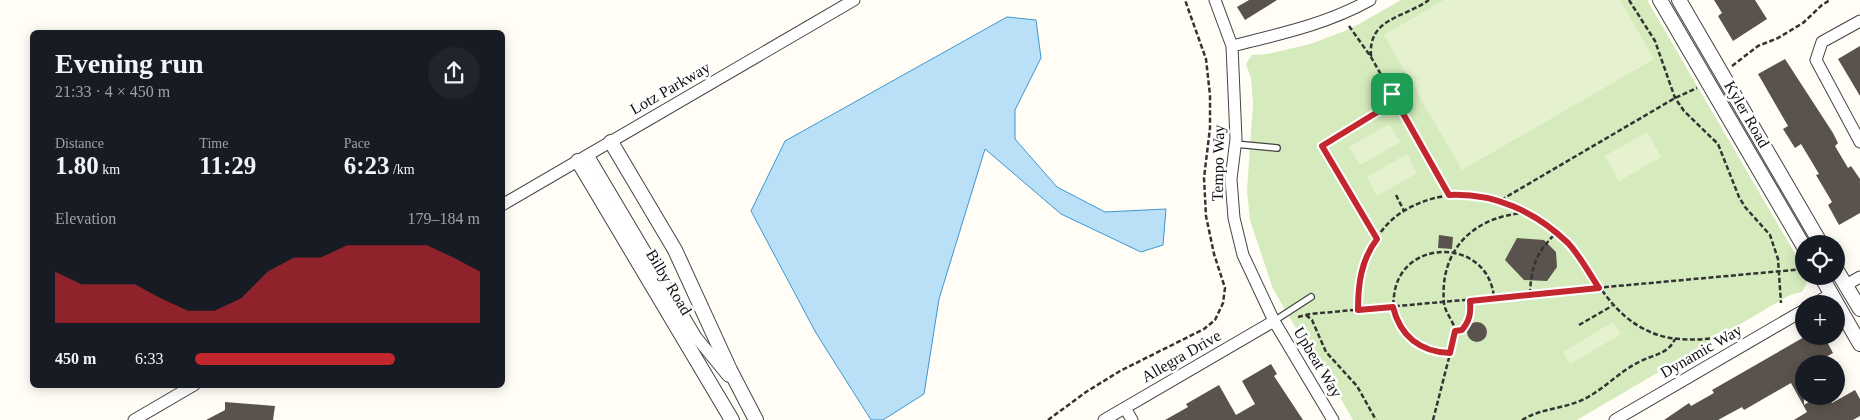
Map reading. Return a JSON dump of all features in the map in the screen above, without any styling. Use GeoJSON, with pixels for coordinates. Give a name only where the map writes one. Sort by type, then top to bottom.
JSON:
{"type":"FeatureCollection","features":[{"type":"Feature","properties":{"kind":"street","name":"Lotz Parkway"},"geometry":{"type":"LineString","coordinates":[[505,203],[854,0]]}},
{"type":"Feature","properties":{"kind":"street","name":"Tempo Way"},"geometry":{"type":"LineString","coordinates":[[1215,0],[1232,46],[1235,90],[1235,144],[1231,179],[1234,218],[1243,255],[1274,321]]}},
{"type":"Feature","properties":{"kind":"street"},"geometry":{"type":"LineString","coordinates":[[1232,46],[1296,31],[1351,10],[1370,0]]}},
{"type":"Feature","properties":{"kind":"street","name":"Kyler Road"},"geometry":{"type":"LineString","coordinates":[[1660,0],[1797,235]]}},
{"type":"Feature","properties":{"kind":"street","name":"Kyler Road"},"geometry":{"type":"LineString","coordinates":[[1679,0],[1816,235]]}},
{"type":"Feature","properties":{"kind":"street"},"geometry":{"type":"LineString","coordinates":[[1860,21],[1822,42],[1816,60],[1860,142]]}},
{"type":"Feature","properties":{"kind":"street","name":"Bilby Road"},"geometry":{"type":"LineString","coordinates":[[611,142],[675,250],[748,406]]}},
{"type":"Feature","properties":{"kind":"street","name":"Bilby Road"},"geometry":{"type":"LineString","coordinates":[[583,158],[696,337],[720,364],[756,420]]}},
{"type":"Feature","properties":{"kind":"street","name":"Bilby Road"},"geometry":{"type":"LineString","coordinates":[[583,158],[732,420]]}},
{"type":"Feature","properties":{"kind":"street"},"geometry":{"type":"LineString","coordinates":[[1763,176],[1782,197],[1805,235]]}},
{"type":"Feature","properties":{"kind":"street"},"geometry":{"type":"LineString","coordinates":[[1860,277],[1846,285],[1860,310]]}},
{"type":"Feature","properties":{"kind":"street"},"geometry":{"type":"LineString","coordinates":[[1826,285],[1860,344]]}},
{"type":"Feature","properties":{"kind":"street"},"geometry":{"type":"LineString","coordinates":[[1831,294],[1842,299],[1860,326]]}},
{"type":"Feature","properties":{"kind":"street","name":"Dynamic Way"},"geometry":{"type":"LineString","coordinates":[[1615,420],[1795,315]]}},
{"type":"Feature","properties":{"kind":"street","name":"Allegra Drive"},"geometry":{"type":"LineString","coordinates":[[1104,420],[1274,321]]}},
{"type":"Feature","properties":{"kind":"street","name":"Upbeat Way"},"geometry":{"type":"LineString","coordinates":[[1274,321],[1333,420]]}},
{"type":"Feature","properties":{"kind":"street"},"geometry":{"type":"LineString","coordinates":[[134,420],[189,388]]}},
{"type":"Feature","properties":{"kind":"street"},"geometry":{"type":"LineString","coordinates":[[1125,408],[1132,420]]}},
{"type":"Feature","properties":{"kind":"lane"},"geometry":{"type":"LineString","coordinates":[[1235,144],[1276,148]]}},
{"type":"Feature","properties":{"kind":"lane"},"geometry":{"type":"LineString","coordinates":[[1274,321],[1311,297]]}},
{"type":"Feature","properties":{"kind":"path"},"geometry":{"type":"LineString","coordinates":[[1048,420],[1086,392],[1120,371],[1204,329],[1215,320],[1223,303],[1225,288],[1214,254],[1206,216],[1204,178],[1210,128],[1210,94],[1206,59],[1185,0]]}},
{"type":"Feature","properties":{"kind":"path"},"geometry":{"type":"LineString","coordinates":[[1371,57],[1370,45],[1379,27],[1413,11],[1429,0]]}},
{"type":"Feature","properties":{"kind":"path"},"geometry":{"type":"LineString","coordinates":[[1629,0],[1645,22],[1655,41],[1675,98],[1684,111],[1718,144],[1739,197],[1749,212],[1770,235],[1774,244],[1779,271],[1781,302]]}},
{"type":"Feature","properties":{"kind":"path"},"geometry":{"type":"LineString","coordinates":[[1728,71],[1750,51],[1803,23],[1830,0]]}},
{"type":"Feature","properties":{"kind":"path"},"geometry":{"type":"LineString","coordinates":[[1350,26],[1371,57],[1449,195]]}},
{"type":"Feature","properties":{"kind":"path"},"geometry":{"type":"LineString","coordinates":[[1501,200],[1675,98],[1700,87]]}},
{"type":"Feature","properties":{"kind":"path"},"geometry":{"type":"LineString","coordinates":[[1377,239],[1322,146],[1384,108],[1392,94]]}},
{"type":"Feature","properties":{"kind":"path"},"geometry":{"type":"LineString","coordinates":[[1358,310],[1361,274],[1365,259],[1386,226],[1404,211],[1420,203],[1449,195],[1469,194],[1501,200],[1526,213],[1568,243],[1612,306],[1645,330],[1675,339],[1700,340],[1726,337]]}},
{"type":"Feature","properties":{"kind":"path"},"geometry":{"type":"LineString","coordinates":[[1396,195],[1404,211]]}},
{"type":"Feature","properties":{"kind":"path"},"geometry":{"type":"LineString","coordinates":[[1433,420],[1455,331],[1444,303],[1446,271],[1450,258],[1464,238],[1480,225],[1503,215],[1526,213]]}},
{"type":"Feature","properties":{"kind":"path"},"geometry":{"type":"LineString","coordinates":[[1530,294],[1531,271],[1546,244],[1555,234]]}},
{"type":"Feature","properties":{"kind":"path"},"geometry":{"type":"LineString","coordinates":[[1450,353],[1433,352],[1420,347],[1409,339],[1401,329],[1393,307],[1394,290],[1407,267],[1418,258],[1433,253],[1454,253],[1469,257],[1479,264],[1488,276],[1493,287],[1494,298]]}},
{"type":"Feature","properties":{"kind":"path"},"geometry":{"type":"LineString","coordinates":[[1293,320],[1306,315],[1795,270]]}},
{"type":"Feature","properties":{"kind":"path"},"geometry":{"type":"LineString","coordinates":[[1455,331],[1462,330],[1467,323],[1471,314],[1470,301]]}},
{"type":"Feature","properties":{"kind":"path"},"geometry":{"type":"LineString","coordinates":[[1579,325],[1612,306]]}},
{"type":"Feature","properties":{"kind":"path"},"geometry":{"type":"LineString","coordinates":[[1306,315],[1312,320],[1326,352],[1357,386],[1376,420]]}},
{"type":"Feature","properties":{"kind":"path"},"geometry":{"type":"LineString","coordinates":[[1522,420],[1539,411],[1566,406],[1588,397],[1641,361],[1668,350],[1675,339]]}},
{"type":"Feature","properties":{"kind":"green space"},"geometry":{"type":"Polygon","coordinates":[[[1401,0],[1647,0],[1795,254],[1795,285],[1806,285],[1802,292],[1790,295],[1577,420],[1353,420],[1308,342],[1298,332],[1273,289],[1250,220],[1247,190],[1253,104],[1251,78],[1246,64],[1252,55],[1268,54],[1310,44],[1350,29],[1401,0]]]}},
{"type":"Feature","properties":{"kind":"green space"},"geometry":{"type":"Polygon","coordinates":[[[1444,0],[1620,0],[1654,59],[1462,170],[1384,35],[1444,0]]]}},
{"type":"Feature","properties":{"kind":"green space"},"geometry":{"type":"Polygon","coordinates":[[[1389,124],[1400,142],[1360,165],[1349,147],[1389,124]]]}},
{"type":"Feature","properties":{"kind":"green space"},"geometry":{"type":"Polygon","coordinates":[[[1647,132],[1661,157],[1619,181],[1605,156],[1647,132]]]}},
{"type":"Feature","properties":{"kind":"green space"},"geometry":{"type":"Polygon","coordinates":[[[1407,154],[1417,173],[1377,196],[1367,177],[1407,154]]]}},
{"type":"Feature","properties":{"kind":"green space"},"geometry":{"type":"Polygon","coordinates":[[[1613,322],[1621,334],[1570,364],[1563,352],[1613,322]]]}},
{"type":"Feature","properties":{"kind":"water"},"geometry":{"type":"Polygon","coordinates":[[[1007,17],[1036,20],[1041,58],[1015,110],[1015,139],[1057,187],[1105,212],[1166,209],[1163,245],[1141,252],[1061,214],[985,149],[939,299],[924,394],[883,420],[871,420],[816,333],[751,211],[785,141],[1007,17]]]}},
{"type":"Feature","properties":{"kind":"building"},"geometry":{"type":"Polygon","coordinates":[[[1249,0],[1277,0],[1245,20],[1237,7],[1249,0]]]}},
{"type":"Feature","properties":{"kind":"building"},"geometry":{"type":"Polygon","coordinates":[[[1714,0],[1755,0],[1767,19],[1733,41],[1718,16],[1722,13],[1714,0]]]}},
{"type":"Feature","properties":{"kind":"building"},"geometry":{"type":"Polygon","coordinates":[[[1860,46],[1860,96],[1838,59],[1860,46]]]}},
{"type":"Feature","properties":{"kind":"building"},"geometry":{"type":"Polygon","coordinates":[[[1785,59],[1833,133],[1838,143],[1835,146],[1848,168],[1851,166],[1860,179],[1860,213],[1839,225],[1828,205],[1832,202],[1816,175],[1819,174],[1801,144],[1795,148],[1783,129],[1788,126],[1758,74],[1785,59]]]}},
{"type":"Feature","properties":{"kind":"building"},"geometry":{"type":"Polygon","coordinates":[[[1439,235],[1453,237],[1452,249],[1438,248],[1439,235]]]}},
{"type":"Feature","properties":{"kind":"building"},"geometry":{"type":"Polygon","coordinates":[[[1517,238],[1544,240],[1556,252],[1557,267],[1547,281],[1524,280],[1505,260],[1517,238]]]}},
{"type":"Feature","properties":{"kind":"building"},"geometry":{"type":"Polygon","coordinates":[[[1477,322],[1484,325],[1487,332],[1484,339],[1477,342],[1470,339],[1467,332],[1470,325],[1477,322]]]}},
{"type":"Feature","properties":{"kind":"building"},"geometry":{"type":"Polygon","coordinates":[[[1795,342],[1795,345],[1829,345],[1833,353],[1830,355],[1795,355],[1795,390],[1791,383],[1744,410],[1742,407],[1718,420],[1664,420],[1689,403],[1691,406],[1714,393],[1712,390],[1795,342]]]}},
{"type":"Feature","properties":{"kind":"building"},"geometry":{"type":"Polygon","coordinates":[[[1271,364],[1277,374],[1274,376],[1303,420],[1165,420],[1188,407],[1186,404],[1219,385],[1236,415],[1255,404],[1242,381],[1271,364]]]}},
{"type":"Feature","properties":{"kind":"building"},"geometry":{"type":"Polygon","coordinates":[[[1855,390],[1860,399],[1860,416],[1853,420],[1794,420],[1807,412],[1803,405],[1845,405],[1845,396],[1855,390]]]}},
{"type":"Feature","properties":{"kind":"building"},"geometry":{"type":"Polygon","coordinates":[[[225,402],[275,406],[273,420],[206,420],[225,410],[225,402]]]}},
{"type":"Feature","properties":{"kind":"route"},"geometry":{"type":"LineString","coordinates":[[1392,94],[1449,195],[1469,194],[1501,200],[1540,221],[1568,243],[1599,288],[1470,301],[1471,314],[1462,330],[1455,331],[1450,353],[1433,352],[1420,347],[1409,339],[1395,317],[1393,307],[1358,310],[1358,286],[1365,259],[1377,239],[1322,146],[1384,108],[1392,94]]}}]}
